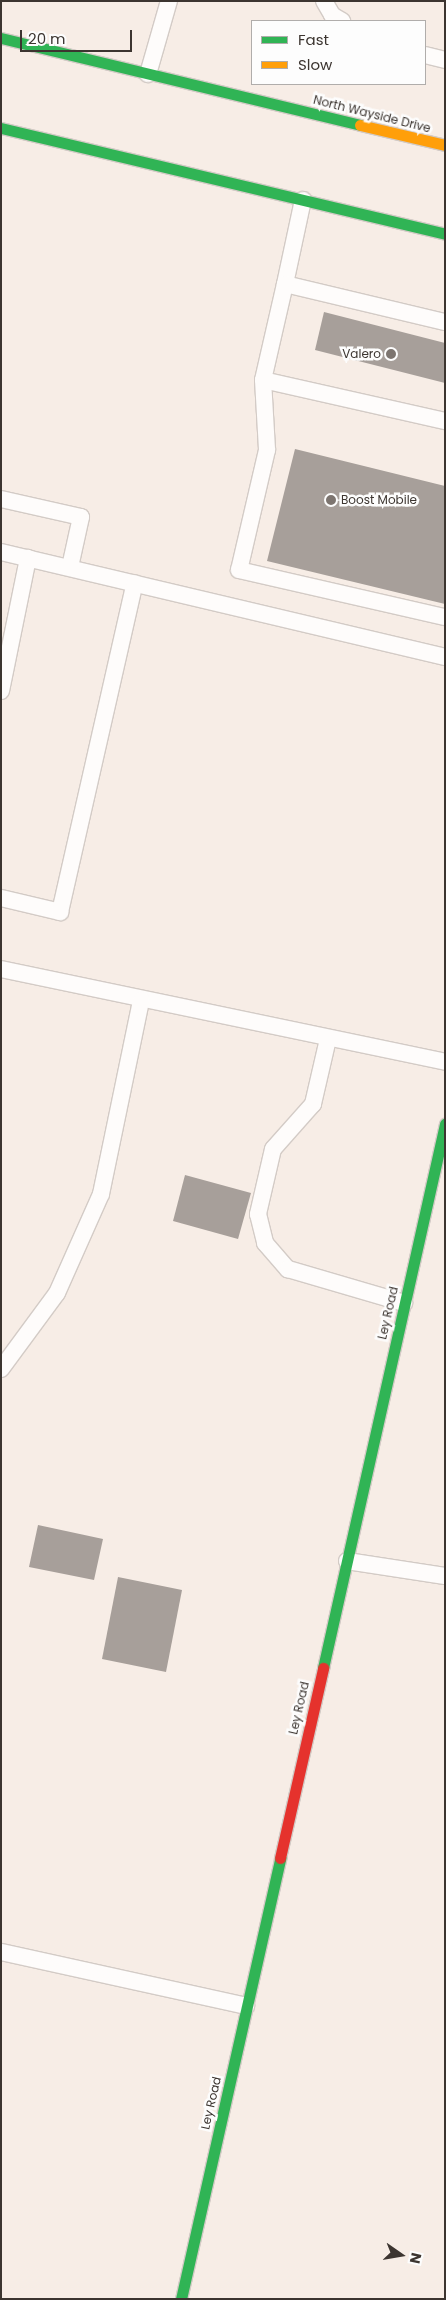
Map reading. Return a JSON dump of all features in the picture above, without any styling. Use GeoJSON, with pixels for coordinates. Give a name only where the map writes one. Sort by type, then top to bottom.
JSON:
{"type":"FeatureCollection","features":[{"type":"Feature","properties":{"kind":"main road","name":"North Wayside Drive"},"geometry":{"type":"LineString","coordinates":[[1,38],[445,145]]}},
{"type":"Feature","properties":{"kind":"main road"},"geometry":{"type":"LineString","coordinates":[[1,128],[445,234]]}},
{"type":"Feature","properties":{"kind":"main road","name":"Ley Road"},"geometry":{"type":"LineString","coordinates":[[181,2299],[445,1124]]}},
{"type":"Feature","properties":{"kind":"lane"},"geometry":{"type":"LineString","coordinates":[[148,74],[169,1]]}},
{"type":"Feature","properties":{"kind":"lane"},"geometry":{"type":"LineString","coordinates":[[324,1],[332,15],[340,20]]}},
{"type":"Feature","properties":{"kind":"lane"},"geometry":{"type":"LineString","coordinates":[[426,55],[445,60]]}},
{"type":"Feature","properties":{"kind":"lane"},"geometry":{"type":"LineString","coordinates":[[303,200],[263,380],[268,450],[238,570],[445,617]]}},
{"type":"Feature","properties":{"kind":"lane"},"geometry":{"type":"LineString","coordinates":[[285,284],[445,322]]}},
{"type":"Feature","properties":{"kind":"lane"},"geometry":{"type":"LineString","coordinates":[[263,380],[445,421]]}},
{"type":"Feature","properties":{"kind":"lane"},"geometry":{"type":"LineString","coordinates":[[1,499],[81,517],[70,568]]}},
{"type":"Feature","properties":{"kind":"lane"},"geometry":{"type":"LineString","coordinates":[[1,552],[445,657]]}},
{"type":"Feature","properties":{"kind":"lane"},"geometry":{"type":"LineString","coordinates":[[1,691],[28,558]]}},
{"type":"Feature","properties":{"kind":"lane"},"geometry":{"type":"LineString","coordinates":[[1,898],[60,912],[135,583]]}},
{"type":"Feature","properties":{"kind":"lane"},"geometry":{"type":"LineString","coordinates":[[1,969],[141,1000],[445,1062]]}},
{"type":"Feature","properties":{"kind":"lane"},"geometry":{"type":"LineString","coordinates":[[1,1368],[57,1293],[102,1194],[141,1000]]}},
{"type":"Feature","properties":{"kind":"lane"},"geometry":{"type":"LineString","coordinates":[[328,1039],[313,1104],[273,1149],[258,1214],[265,1243],[288,1269],[404,1303]]}},
{"type":"Feature","properties":{"kind":"lane"},"geometry":{"type":"LineString","coordinates":[[347,1561],[445,1576]]}},
{"type":"Feature","properties":{"kind":"lane"},"geometry":{"type":"LineString","coordinates":[[1,1952],[246,2006]]}},
{"type":"Feature","properties":{"kind":"building"},"geometry":{"type":"Polygon","coordinates":[[[324,312],[445,343],[445,383],[315,350],[324,312]]]}},
{"type":"Feature","properties":{"kind":"building"},"geometry":{"type":"Polygon","coordinates":[[[295,449],[445,486],[445,604],[267,561],[295,449]]]}},
{"type":"Feature","properties":{"kind":"building"},"geometry":{"type":"Polygon","coordinates":[[[185,1175],[251,1193],[238,1239],[173,1221],[185,1175]]]}},
{"type":"Feature","properties":{"kind":"building"},"geometry":{"type":"Polygon","coordinates":[[[38,1525],[103,1539],[94,1580],[29,1567],[38,1525]]]}},
{"type":"Feature","properties":{"kind":"building"},"geometry":{"type":"Polygon","coordinates":[[[118,1577],[182,1590],[166,1672],[102,1659],[118,1577]]]}},
{"type":"Feature","properties":{"kind":"traffic: fast"},"geometry":{"type":"LineString","coordinates":[[1,38],[360,125]]}},
{"type":"Feature","properties":{"kind":"traffic: fast"},"geometry":{"type":"LineString","coordinates":[[1,128],[445,234]]}},
{"type":"Feature","properties":{"kind":"traffic: fast"},"geometry":{"type":"LineString","coordinates":[[323,1668],[445,1124]]}},
{"type":"Feature","properties":{"kind":"traffic: fast"},"geometry":{"type":"LineString","coordinates":[[181,2299],[280,1858]]}},
{"type":"Feature","properties":{"kind":"traffic: slow"},"geometry":{"type":"LineString","coordinates":[[360,125],[445,145]]}},
{"type":"Feature","properties":{"kind":"traffic: jam"},"geometry":{"type":"LineString","coordinates":[[280,1858],[323,1668]]}},
{"type":"Feature","properties":{"kind":"place","name":"Valero"},"geometry":{"type":"Point","coordinates":[391,354]}},
{"type":"Feature","properties":{"kind":"place","name":"Boost Mobile"},"geometry":{"type":"Point","coordinates":[331,500]}}]}
